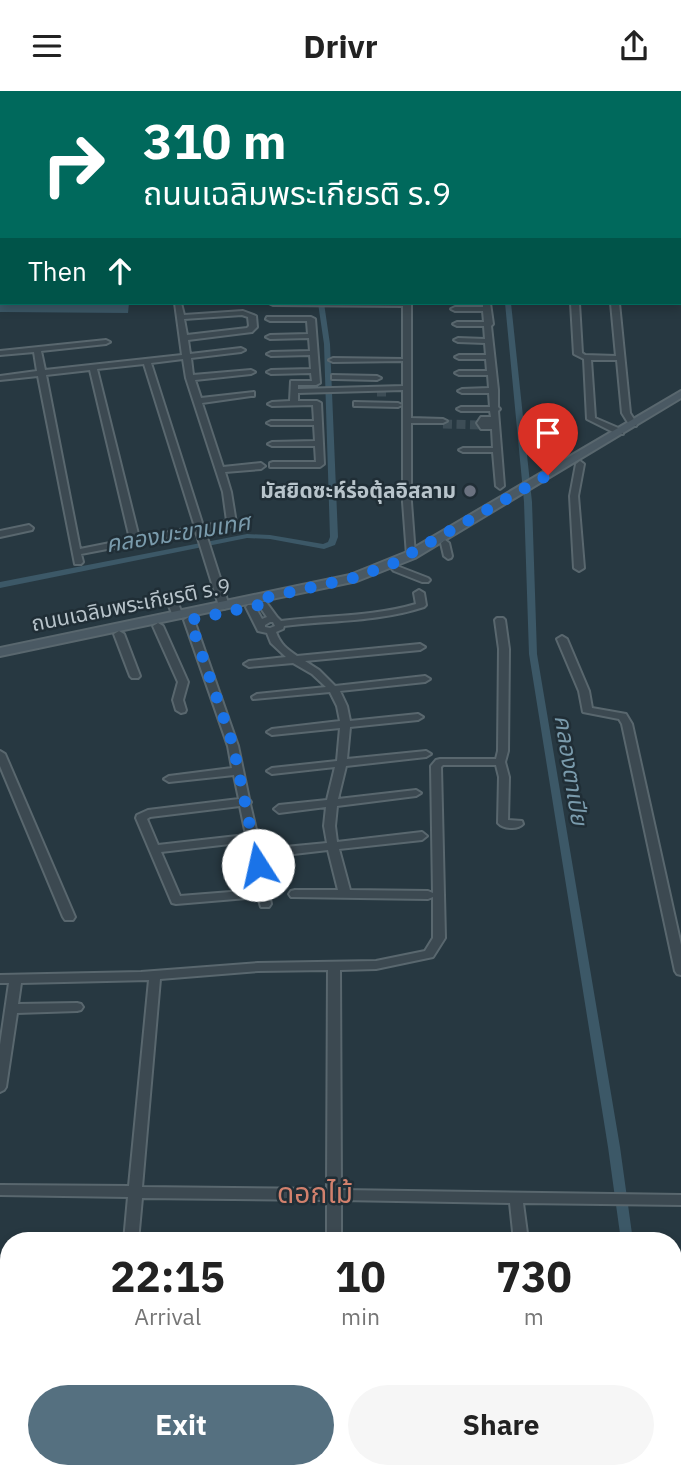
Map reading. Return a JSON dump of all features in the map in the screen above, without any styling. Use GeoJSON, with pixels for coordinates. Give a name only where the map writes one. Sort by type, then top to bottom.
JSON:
{"type":"FeatureCollection","features":[{"type":"Feature","properties":{"kind":"main road","name":"ถนนเฉลิมพระเกียรติ ร.9"},"geometry":{"type":"LineString","coordinates":[[0,658],[158,626],[224,606],[255,603],[353,578],[411,555],[504,504],[681,394]]}},
{"type":"Feature","properties":{"kind":"main road","name":"ถนนเฉลิมพระเกียรติ ร.9"},"geometry":{"type":"LineString","coordinates":[[551,477],[580,464],[681,402]]}},
{"type":"Feature","properties":{"kind":"main road","name":"ถนนเฉลิมพระเกียรติ ร.9"},"geometry":{"type":"LineString","coordinates":[[0,652],[351,585],[446,550],[504,504]]}},
{"type":"Feature","properties":{"kind":"street"},"geometry":{"type":"LineString","coordinates":[[37,350],[77,557],[135,540],[232,523],[221,470],[190,378],[178,305]]}},
{"type":"Feature","properties":{"kind":"street"},"geometry":{"type":"LineString","coordinates":[[407,305],[407,502],[411,555]]}},
{"type":"Feature","properties":{"kind":"street"},"geometry":{"type":"LineString","coordinates":[[575,305],[578,354],[583,357],[621,358]]}},
{"type":"Feature","properties":{"kind":"street"},"geometry":{"type":"LineString","coordinates":[[615,305],[626,413],[633,424]]}},
{"type":"Feature","properties":{"kind":"street"},"geometry":{"type":"LineString","coordinates":[[455,309],[487,306],[500,486]]}},
{"type":"Feature","properties":{"kind":"street"},"geometry":{"type":"LineString","coordinates":[[180,317],[249,313],[253,327],[238,332],[183,338]]}},
{"type":"Feature","properties":{"kind":"street"},"geometry":{"type":"LineString","coordinates":[[270,319],[311,319],[316,383],[294,383],[294,403]]}},
{"type":"Feature","properties":{"kind":"street"},"geometry":{"type":"LineString","coordinates":[[457,324],[489,324]]}},
{"type":"Feature","properties":{"kind":"street"},"geometry":{"type":"LineString","coordinates":[[270,337],[313,336]]}},
{"type":"Feature","properties":{"kind":"street"},"geometry":{"type":"LineString","coordinates":[[458,340],[489,341]]}},
{"type":"Feature","properties":{"kind":"street"},"geometry":{"type":"LineString","coordinates":[[0,353],[106,342]]}},
{"type":"Feature","properties":{"kind":"street"},"geometry":{"type":"LineString","coordinates":[[0,379],[241,350]]}},
{"type":"Feature","properties":{"kind":"street"},"geometry":{"type":"LineString","coordinates":[[271,354],[314,353]]}},
{"type":"Feature","properties":{"kind":"street"},"geometry":{"type":"LineString","coordinates":[[459,356],[490,356]]}},
{"type":"Feature","properties":{"kind":"street"},"geometry":{"type":"LineString","coordinates":[[334,360],[400,360]]}},
{"type":"Feature","properties":{"kind":"street"},"geometry":{"type":"LineString","coordinates":[[376,360],[376,386]]}},
{"type":"Feature","properties":{"kind":"street"},"geometry":{"type":"LineString","coordinates":[[587,360],[590,417],[595,422],[620,432]]}},
{"type":"Feature","properties":{"kind":"street"},"geometry":{"type":"LineString","coordinates":[[147,361],[224,606]]}},
{"type":"Feature","properties":{"kind":"street"},"geometry":{"type":"LineString","coordinates":[[93,367],[135,540]]}},
{"type":"Feature","properties":{"kind":"street"},"geometry":{"type":"LineString","coordinates":[[271,372],[315,371]]}},
{"type":"Feature","properties":{"kind":"street"},"geometry":{"type":"LineString","coordinates":[[190,378],[251,372]]}},
{"type":"Feature","properties":{"kind":"street"},"geometry":{"type":"LineString","coordinates":[[459,373],[492,373]]}},
{"type":"Feature","properties":{"kind":"street"},"geometry":{"type":"LineString","coordinates":[[335,377],[408,390]]}},
{"type":"Feature","properties":{"kind":"street"},"geometry":{"type":"LineString","coordinates":[[294,391],[356,390],[400,380]]}},
{"type":"Feature","properties":{"kind":"street"},"geometry":{"type":"LineString","coordinates":[[356,390],[357,408],[398,405]]}},
{"type":"Feature","properties":{"kind":"street"},"geometry":{"type":"LineString","coordinates":[[389,392],[408,390]]}},
{"type":"Feature","properties":{"kind":"street"},"geometry":{"type":"LineString","coordinates":[[462,391],[494,390]]}},
{"type":"Feature","properties":{"kind":"street"},"geometry":{"type":"LineString","coordinates":[[197,401],[251,394]]}},
{"type":"Feature","properties":{"kind":"street"},"geometry":{"type":"LineString","coordinates":[[272,404],[317,403],[320,464],[273,465]]}},
{"type":"Feature","properties":{"kind":"street"},"geometry":{"type":"LineString","coordinates":[[461,409],[496,409]]}},
{"type":"Feature","properties":{"kind":"street"},"geometry":{"type":"LineString","coordinates":[[409,422],[443,423]]}},
{"type":"Feature","properties":{"kind":"street"},"geometry":{"type":"LineString","coordinates":[[271,423],[318,423]]}},
{"type":"Feature","properties":{"kind":"street"},"geometry":{"type":"LineString","coordinates":[[272,444],[319,443]]}},
{"type":"Feature","properties":{"kind":"street"},"geometry":{"type":"LineString","coordinates":[[463,450],[498,450]]}},
{"type":"Feature","properties":{"kind":"street"},"geometry":{"type":"LineString","coordinates":[[579,568],[574,496],[580,464]]}},
{"type":"Feature","properties":{"kind":"street"},"geometry":{"type":"LineString","coordinates":[[221,470],[261,465]]}},
{"type":"Feature","properties":{"kind":"street"},"geometry":{"type":"LineString","coordinates":[[0,534],[29,528]]}},
{"type":"Feature","properties":{"kind":"street"},"geometry":{"type":"LineString","coordinates":[[397,569],[425,580]]}},
{"type":"Feature","properties":{"kind":"street"},"geometry":{"type":"LineString","coordinates":[[255,603],[261,629],[312,618],[398,613],[421,605],[419,593]]}},
{"type":"Feature","properties":{"kind":"street"},"geometry":{"type":"LineString","coordinates":[[170,596],[184,618],[239,771],[246,802],[264,898],[176,900],[141,818],[145,814],[246,802]]}},
{"type":"Feature","properties":{"kind":"street"},"geometry":{"type":"LineString","coordinates":[[255,603],[275,625]]}},
{"type":"Feature","properties":{"kind":"street"},"geometry":{"type":"LineString","coordinates":[[500,620],[505,649],[503,751],[500,762],[504,776],[503,823],[518,824]]}},
{"type":"Feature","properties":{"kind":"street"},"geometry":{"type":"LineString","coordinates":[[275,625],[272,641],[281,651],[325,678],[342,705],[345,725],[344,762],[330,817],[345,895]]}},
{"type":"Feature","properties":{"kind":"street"},"geometry":{"type":"LineString","coordinates":[[158,626],[183,682],[178,700],[181,710]]}},
{"type":"Feature","properties":{"kind":"street"},"geometry":{"type":"LineString","coordinates":[[119,634],[135,676]]}},
{"type":"Feature","properties":{"kind":"street"},"geometry":{"type":"LineString","coordinates":[[562,639],[584,691],[587,710],[622,716],[627,725],[681,971]]}},
{"type":"Feature","properties":{"kind":"street"},"geometry":{"type":"LineString","coordinates":[[249,664],[420,647]]}},
{"type":"Feature","properties":{"kind":"street"},"geometry":{"type":"LineString","coordinates":[[257,697],[425,679]]}},
{"type":"Feature","properties":{"kind":"street"},"geometry":{"type":"LineString","coordinates":[[272,732],[418,717]]}},
{"type":"Feature","properties":{"kind":"street"},"geometry":{"type":"LineString","coordinates":[[0,754],[69,917]]}},
{"type":"Feature","properties":{"kind":"street"},"geometry":{"type":"LineString","coordinates":[[272,771],[426,754]]}},
{"type":"Feature","properties":{"kind":"street"},"geometry":{"type":"LineString","coordinates":[[0,979],[334,965],[401,961],[429,954],[439,938],[436,766],[440,762],[500,762]]}},
{"type":"Feature","properties":{"kind":"street"},"geometry":{"type":"LineString","coordinates":[[169,779],[239,771]]}},
{"type":"Feature","properties":{"kind":"street"},"geometry":{"type":"LineString","coordinates":[[279,809],[416,793]]}},
{"type":"Feature","properties":{"kind":"street"},"geometry":{"type":"LineString","coordinates":[[285,851],[422,837]]}},
{"type":"Feature","properties":{"kind":"street"},"geometry":{"type":"LineString","coordinates":[[153,849],[253,838]]}},
{"type":"Feature","properties":{"kind":"street"},"geometry":{"type":"LineString","coordinates":[[295,894],[428,895]]}},
{"type":"Feature","properties":{"kind":"street"},"geometry":{"type":"LineString","coordinates":[[334,965],[334,1232]]}},
{"type":"Feature","properties":{"kind":"street"},"geometry":{"type":"LineString","coordinates":[[132,1232],[155,974]]}},
{"type":"Feature","properties":{"kind":"street"},"geometry":{"type":"LineString","coordinates":[[0,1087],[16,978]]}},
{"type":"Feature","properties":{"kind":"street"},"geometry":{"type":"LineString","coordinates":[[12,1009],[77,1007]]}},
{"type":"Feature","properties":{"kind":"street"},"geometry":{"type":"LineString","coordinates":[[0,1189],[681,1200]]}},
{"type":"Feature","properties":{"kind":"street"},"geometry":{"type":"LineString","coordinates":[[516,1197],[521,1232]]}},
{"type":"Feature","properties":{"kind":"water"},"geometry":{"type":"Polygon","coordinates":[[[0,305],[129,305],[128,313],[0,312],[0,305]]]}},
{"type":"Feature","properties":{"kind":"waterway","name":"คลองมะขามเทศ"},"geometry":{"type":"LineString","coordinates":[[0,585],[247,536],[270,537],[324,547],[332,543],[334,537],[327,344],[321,305]]}},
{"type":"Feature","properties":{"kind":"waterway","name":"คลองตาเปีย"},"geometry":{"type":"LineString","coordinates":[[508,305],[528,502],[533,654],[626,1232]]}},
{"type":"Feature","properties":{"kind":"tunnel"},"geometry":{"type":"LineString","coordinates":[[377,392],[389,392]]}},
{"type":"Feature","properties":{"kind":"tunnel"},"geometry":{"type":"LineString","coordinates":[[443,424],[480,425]]}},
{"type":"Feature","properties":{"kind":"place","name":"มัสยิดซะห์ร่อตุ้ลอิสลาม"},"geometry":{"type":"Point","coordinates":[470,491]}},
{"type":"Feature","properties":{"kind":"district","name":"ดอกไม้"},"geometry":{"type":"Point","coordinates":[315,1193]}},
{"type":"Feature","properties":{"kind":"route"},"geometry":{"type":"LineString","coordinates":[[258,865],[233,745],[190,620],[263,604],[259,599],[353,578],[392,564],[548,475]]}}]}
